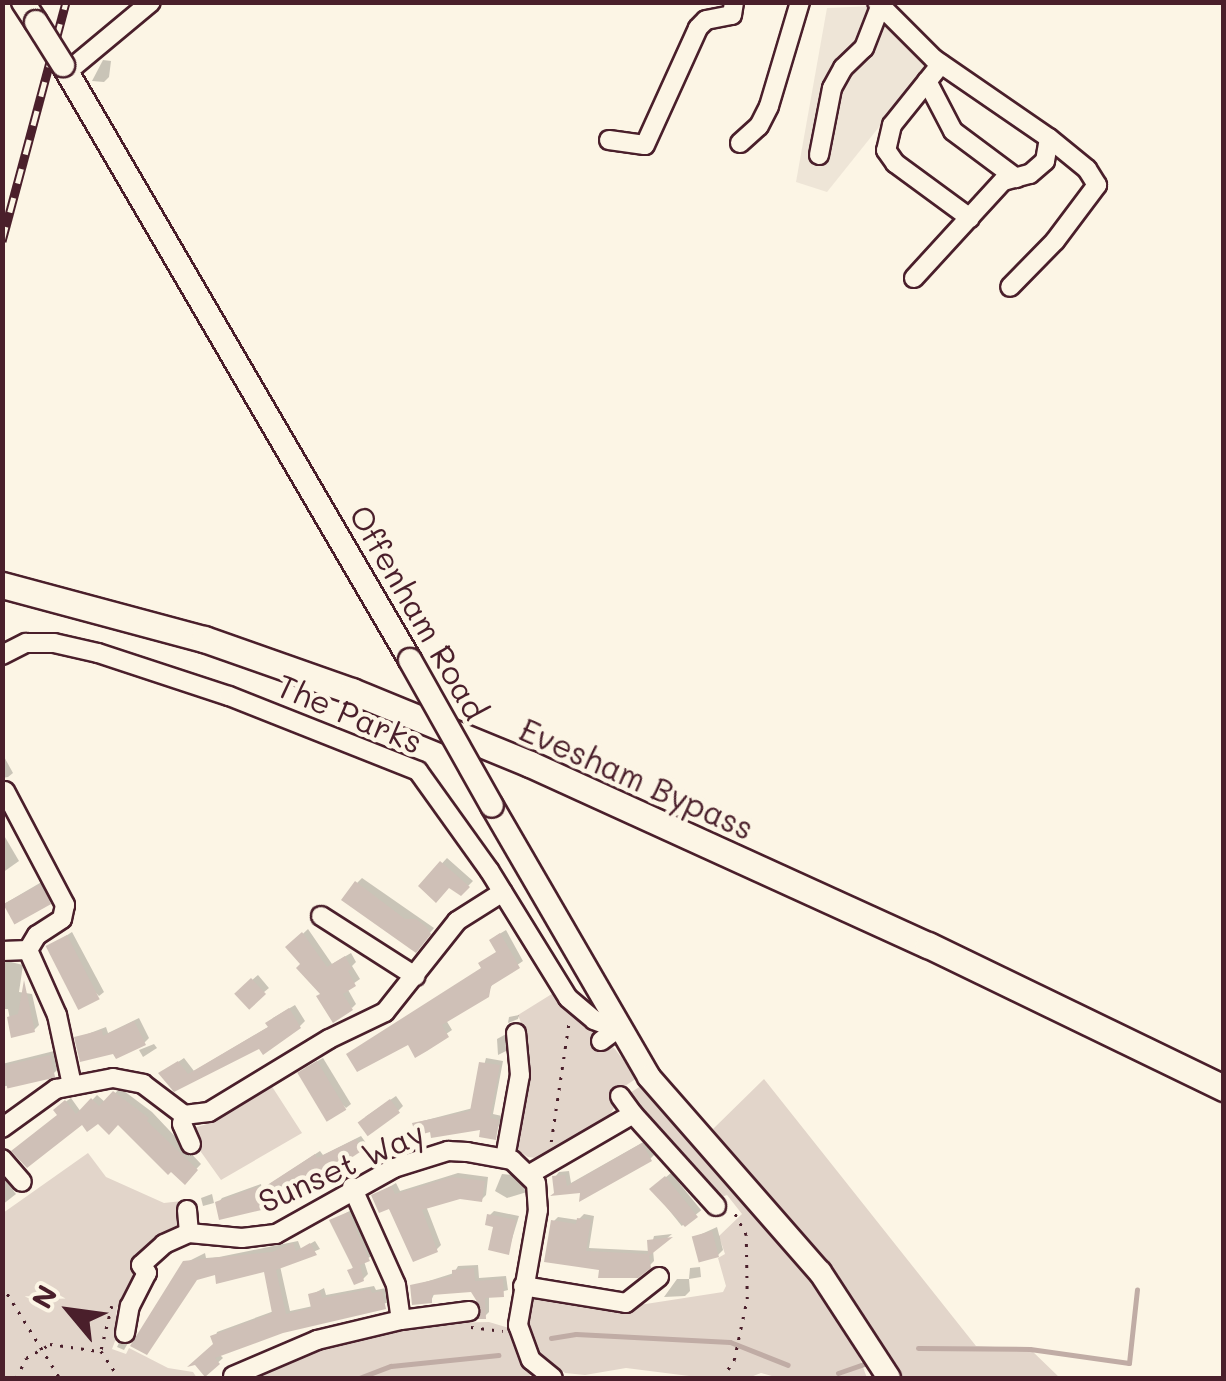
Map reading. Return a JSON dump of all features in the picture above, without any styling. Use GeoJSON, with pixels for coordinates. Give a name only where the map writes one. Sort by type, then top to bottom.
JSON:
{"type":"FeatureCollection","features":[{"type":"Feature","properties":{"kind":"highway","name":"Evesham Bypass"},"geometry":{"type":"LineString","coordinates":[[2,585],[204,639],[352,690],[530,764],[928,945],[1224,1088]]}},
{"type":"Feature","properties":{"kind":"main road","name":"Offenham Road"},"geometry":{"type":"LineString","coordinates":[[30,12],[410,660],[492,806],[609,1035],[820,1272],[882,1372]]}},
{"type":"Feature","properties":{"kind":"street"},"geometry":{"type":"LineString","coordinates":[[65,68],[152,2]]}},
{"type":"Feature","properties":{"kind":"street"},"geometry":{"type":"LineString","coordinates":[[609,140],[646,145],[698,28],[706,20],[732,16],[734,2]]}},
{"type":"Feature","properties":{"kind":"street"},"geometry":{"type":"LineString","coordinates":[[740,143],[758,126],[769,106],[800,2]]}},
{"type":"Feature","properties":{"kind":"street"},"geometry":{"type":"LineString","coordinates":[[819,155],[832,88],[844,68],[864,48],[879,5],[940,64],[1048,138],[1088,169],[1097,185],[1055,241],[1010,287]]}},
{"type":"Feature","properties":{"kind":"street"},"geometry":{"type":"LineString","coordinates":[[940,64],[892,126],[886,150],[895,164],[970,218]]}},
{"type":"Feature","properties":{"kind":"street"},"geometry":{"type":"LineString","coordinates":[[927,81],[952,131],[1016,178]]}},
{"type":"Feature","properties":{"kind":"street"},"geometry":{"type":"LineString","coordinates":[[914,278],[1003,181],[1030,174],[1045,162],[1048,138]]}},
{"type":"Feature","properties":{"kind":"street","name":"The Parks"},"geometry":{"type":"LineString","coordinates":[[2,655],[26,643],[54,642],[229,696],[401,763],[428,780],[572,1002],[609,1035]]}},
{"type":"Feature","properties":{"kind":"street"},"geometry":{"type":"LineString","coordinates":[[5,791],[7,816],[65,905],[62,919],[37,936],[28,950]]}},
{"type":"Feature","properties":{"kind":"street"},"geometry":{"type":"LineString","coordinates":[[5,1121],[56,1089],[129,1078],[184,1115],[209,1112],[329,1040],[385,1012],[457,922],[502,892]]}},
{"type":"Feature","properties":{"kind":"street"},"geometry":{"type":"LineString","coordinates":[[321,916],[415,976]]}},
{"type":"Feature","properties":{"kind":"street"},"geometry":{"type":"LineString","coordinates":[[2,951],[28,950]]}},
{"type":"Feature","properties":{"kind":"street"},"geometry":{"type":"LineString","coordinates":[[28,950],[58,1015],[72,1085]]}},
{"type":"Feature","properties":{"kind":"street"},"geometry":{"type":"LineString","coordinates":[[505,1158],[520,1075],[516,1032]]}},
{"type":"Feature","properties":{"kind":"street"},"geometry":{"type":"LineString","coordinates":[[620,1096],[664,1152],[716,1206]]}},
{"type":"Feature","properties":{"kind":"street"},"geometry":{"type":"LineString","coordinates":[[540,1375],[519,1334],[538,1210],[538,1194],[530,1174],[633,1114]]}},
{"type":"Feature","properties":{"kind":"street"},"geometry":{"type":"LineString","coordinates":[[184,1115],[182,1124],[191,1144]]}},
{"type":"Feature","properties":{"kind":"street","name":"Sunset Way"},"geometry":{"type":"LineString","coordinates":[[189,1232],[242,1238],[276,1234],[352,1187],[394,1168],[448,1151],[505,1158],[530,1174]]}},
{"type":"Feature","properties":{"kind":"street"},"geometry":{"type":"LineString","coordinates":[[2,1159],[22,1182]]}},
{"type":"Feature","properties":{"kind":"street"},"geometry":{"type":"LineString","coordinates":[[352,1187],[396,1285],[401,1320]]}},
{"type":"Feature","properties":{"kind":"street"},"geometry":{"type":"LineString","coordinates":[[125,1333],[124,1312],[147,1272],[141,1265],[164,1244],[189,1232],[187,1210]]}},
{"type":"Feature","properties":{"kind":"street"},"geometry":{"type":"LineString","coordinates":[[524,1286],[626,1303],[660,1277]]}},
{"type":"Feature","properties":{"kind":"street"},"geometry":{"type":"LineString","coordinates":[[233,1376],[317,1340],[401,1320],[469,1311]]}},
{"type":"Feature","properties":{"kind":"path"},"geometry":{"type":"LineString","coordinates":[[548,1163],[572,1002]]}},
{"type":"Feature","properties":{"kind":"path"},"geometry":{"type":"LineString","coordinates":[[716,1206],[726,1200],[746,1235],[749,1273],[736,1353],[722,1378]]}},
{"type":"Feature","properties":{"kind":"path"},"geometry":{"type":"LineString","coordinates":[[2,1285],[60,1378]]}},
{"type":"Feature","properties":{"kind":"path"},"geometry":{"type":"LineString","coordinates":[[16,1378],[26,1358],[40,1348],[62,1344],[101,1351]]}},
{"type":"Feature","properties":{"kind":"shaded area"},"geometry":{"type":"Polygon","coordinates":[[[874,6],[931,62],[827,192],[796,182],[827,8],[874,6]]]}},
{"type":"Feature","properties":{"kind":"shaded area"},"geometry":{"type":"Polygon","coordinates":[[[555,992],[567,1011],[615,1049],[637,1078],[610,1096],[615,1106],[607,1120],[536,1158],[528,1157],[513,1147],[526,1061],[525,1033],[518,1015],[555,992]]]}},
{"type":"Feature","properties":{"kind":"shaded area"},"geometry":{"type":"Polygon","coordinates":[[[764,1079],[976,1346],[1030,1349],[1060,1378],[898,1378],[819,1260],[713,1129],[764,1079]]]}},
{"type":"Feature","properties":{"kind":"shaded area"},"geometry":{"type":"Polygon","coordinates":[[[271,1085],[302,1133],[221,1180],[191,1138],[190,1129],[207,1124],[271,1085]]]}},
{"type":"Feature","properties":{"kind":"shaded area"},"geometry":{"type":"Polygon","coordinates":[[[641,1086],[824,1298],[854,1343],[867,1378],[779,1378],[761,1373],[748,1378],[705,1378],[626,1368],[585,1375],[565,1373],[536,1349],[529,1330],[532,1293],[591,1302],[607,1310],[723,1292],[726,1286],[718,1258],[725,1254],[719,1236],[742,1214],[727,1195],[719,1198],[671,1151],[628,1094],[641,1086]]]}},
{"type":"Feature","properties":{"kind":"shaded area"},"geometry":{"type":"Polygon","coordinates":[[[88,1153],[106,1177],[164,1203],[191,1200],[180,1210],[178,1229],[155,1241],[132,1263],[140,1273],[117,1308],[116,1315],[123,1320],[112,1349],[126,1354],[129,1348],[168,1368],[193,1372],[197,1378],[3,1378],[3,1213],[88,1153]]]}},
{"type":"Feature","properties":{"kind":"shaded area"},"geometry":{"type":"Polygon","coordinates":[[[489,1322],[509,1328],[518,1356],[534,1372],[527,1378],[253,1378],[335,1343],[439,1323],[489,1322]]]}},
{"type":"Feature","properties":{"kind":"building"},"geometry":{"type":"Polygon","coordinates":[[[440,861],[470,887],[461,896],[449,888],[436,903],[418,886],[440,861]]]}},
{"type":"Feature","properties":{"kind":"building"},"geometry":{"type":"Polygon","coordinates":[[[355,881],[405,919],[416,919],[426,927],[431,934],[416,953],[341,900],[355,881]]]}},
{"type":"Feature","properties":{"kind":"building"},"geometry":{"type":"Polygon","coordinates":[[[40,884],[51,904],[14,924],[3,904],[40,884]]]}},
{"type":"Feature","properties":{"kind":"building"},"geometry":{"type":"Polygon","coordinates":[[[302,932],[327,967],[345,956],[352,969],[348,971],[356,986],[343,994],[353,1010],[333,1023],[316,996],[320,994],[296,968],[300,964],[285,947],[302,932]]]}},
{"type":"Feature","properties":{"kind":"building"},"geometry":{"type":"Polygon","coordinates":[[[500,933],[520,968],[491,986],[489,997],[442,1025],[449,1037],[415,1058],[408,1045],[357,1072],[346,1054],[481,968],[478,963],[496,952],[489,940],[500,933]]]}},
{"type":"Feature","properties":{"kind":"building"},"geometry":{"type":"Polygon","coordinates":[[[67,935],[100,999],[78,1010],[46,946],[67,935]]]}},
{"type":"Feature","properties":{"kind":"building"},"geometry":{"type":"Polygon","coordinates":[[[251,978],[266,994],[249,1010],[234,994],[251,978]]]}},
{"type":"Feature","properties":{"kind":"building"},"geometry":{"type":"Polygon","coordinates":[[[24,980],[35,1032],[11,1038],[7,1017],[18,1014],[24,980]]]}},
{"type":"Feature","properties":{"kind":"building"},"geometry":{"type":"Polygon","coordinates":[[[289,1008],[301,1028],[263,1055],[259,1049],[174,1092],[158,1073],[178,1061],[188,1074],[268,1027],[265,1023],[289,1008]]]}},
{"type":"Feature","properties":{"kind":"building"},"geometry":{"type":"Polygon","coordinates":[[[134,1021],[146,1045],[116,1059],[113,1054],[80,1062],[74,1037],[102,1030],[103,1036],[134,1021]]]}},
{"type":"Feature","properties":{"kind":"building"},"geometry":{"type":"Polygon","coordinates":[[[50,1055],[55,1077],[7,1088],[2,1066],[50,1055]]]}},
{"type":"Feature","properties":{"kind":"building"},"geometry":{"type":"Polygon","coordinates":[[[317,1061],[346,1110],[327,1122],[297,1073],[317,1061]]]}},
{"type":"Feature","properties":{"kind":"building"},"geometry":{"type":"Polygon","coordinates":[[[479,1062],[500,1065],[490,1118],[499,1120],[496,1140],[479,1137],[480,1130],[431,1138],[430,1132],[416,1136],[412,1123],[470,1111],[479,1062]]]}},
{"type":"Feature","properties":{"kind":"building"},"geometry":{"type":"Polygon","coordinates":[[[113,1091],[149,1118],[147,1121],[198,1170],[185,1185],[171,1172],[168,1175],[118,1125],[109,1135],[98,1124],[87,1132],[82,1125],[27,1168],[11,1151],[57,1115],[53,1110],[65,1100],[76,1114],[91,1098],[99,1106],[113,1091]]]}},
{"type":"Feature","properties":{"kind":"building"},"geometry":{"type":"Polygon","coordinates":[[[390,1099],[400,1113],[368,1136],[358,1123],[390,1099]]]}},
{"type":"Feature","properties":{"kind":"building"},"geometry":{"type":"Polygon","coordinates":[[[356,1139],[363,1150],[279,1206],[219,1220],[215,1202],[257,1187],[258,1191],[315,1154],[317,1158],[356,1139]]]}},
{"type":"Feature","properties":{"kind":"building"},"geometry":{"type":"Polygon","coordinates":[[[642,1143],[652,1161],[579,1202],[580,1193],[550,1196],[554,1193],[552,1176],[565,1175],[567,1186],[642,1143]]]}},
{"type":"Feature","properties":{"kind":"building"},"geometry":{"type":"Polygon","coordinates":[[[665,1176],[698,1217],[685,1227],[649,1189],[665,1176]]]}},
{"type":"Feature","properties":{"kind":"building"},"geometry":{"type":"Polygon","coordinates":[[[452,1177],[485,1181],[482,1202],[460,1199],[422,1210],[438,1252],[413,1262],[389,1209],[379,1213],[371,1195],[391,1186],[395,1194],[452,1177]]]}},
{"type":"Feature","properties":{"kind":"building"},"geometry":{"type":"Polygon","coordinates":[[[348,1212],[370,1261],[360,1265],[364,1281],[354,1285],[347,1270],[353,1268],[329,1220],[348,1212]]]}},
{"type":"Feature","properties":{"kind":"building"},"geometry":{"type":"Polygon","coordinates":[[[487,1214],[516,1220],[509,1255],[488,1250],[493,1227],[485,1225],[487,1214]]]}},
{"type":"Feature","properties":{"kind":"building"},"geometry":{"type":"Polygon","coordinates":[[[577,1218],[591,1220],[586,1251],[648,1254],[647,1240],[673,1237],[649,1256],[651,1268],[638,1278],[598,1278],[599,1270],[544,1262],[551,1220],[576,1224],[577,1218]]]}},
{"type":"Feature","properties":{"kind":"building"},"geometry":{"type":"Polygon","coordinates":[[[712,1231],[719,1257],[699,1263],[692,1236],[712,1231]]]}},
{"type":"Feature","properties":{"kind":"building"},"geometry":{"type":"Polygon","coordinates":[[[293,1243],[296,1251],[310,1243],[317,1255],[276,1270],[286,1314],[311,1308],[308,1294],[320,1291],[322,1298],[370,1289],[372,1293],[382,1291],[386,1309],[283,1333],[215,1358],[220,1364],[205,1377],[195,1365],[187,1367],[213,1344],[210,1336],[272,1313],[264,1272],[216,1284],[215,1275],[197,1280],[147,1355],[130,1346],[183,1261],[272,1252],[293,1243]]]}},
{"type":"Feature","properties":{"kind":"building"},"geometry":{"type":"Polygon","coordinates":[[[474,1268],[475,1281],[503,1279],[504,1297],[485,1298],[486,1319],[478,1319],[481,1308],[471,1292],[432,1295],[432,1303],[412,1305],[410,1285],[452,1276],[452,1270],[474,1268]]]}},
{"type":"Feature","properties":{"kind":"waterway"},"geometry":{"type":"LineString","coordinates":[[918,1348],[1030,1349],[1129,1363],[1137,1289]]}},
{"type":"Feature","properties":{"kind":"waterway"},"geometry":{"type":"LineString","coordinates":[[551,1338],[576,1334],[730,1342],[788,1365]]}},
{"type":"Feature","properties":{"kind":"waterway"},"geometry":{"type":"LineString","coordinates":[[359,1378],[391,1366],[498,1355]]}},
{"type":"Feature","properties":{"kind":"waterway"},"geometry":{"type":"LineString","coordinates":[[838,1373],[870,1362]]}},
{"type":"Feature","properties":{"kind":"railway"},"geometry":{"type":"LineString","coordinates":[[2,241],[66,2]]}}]}
